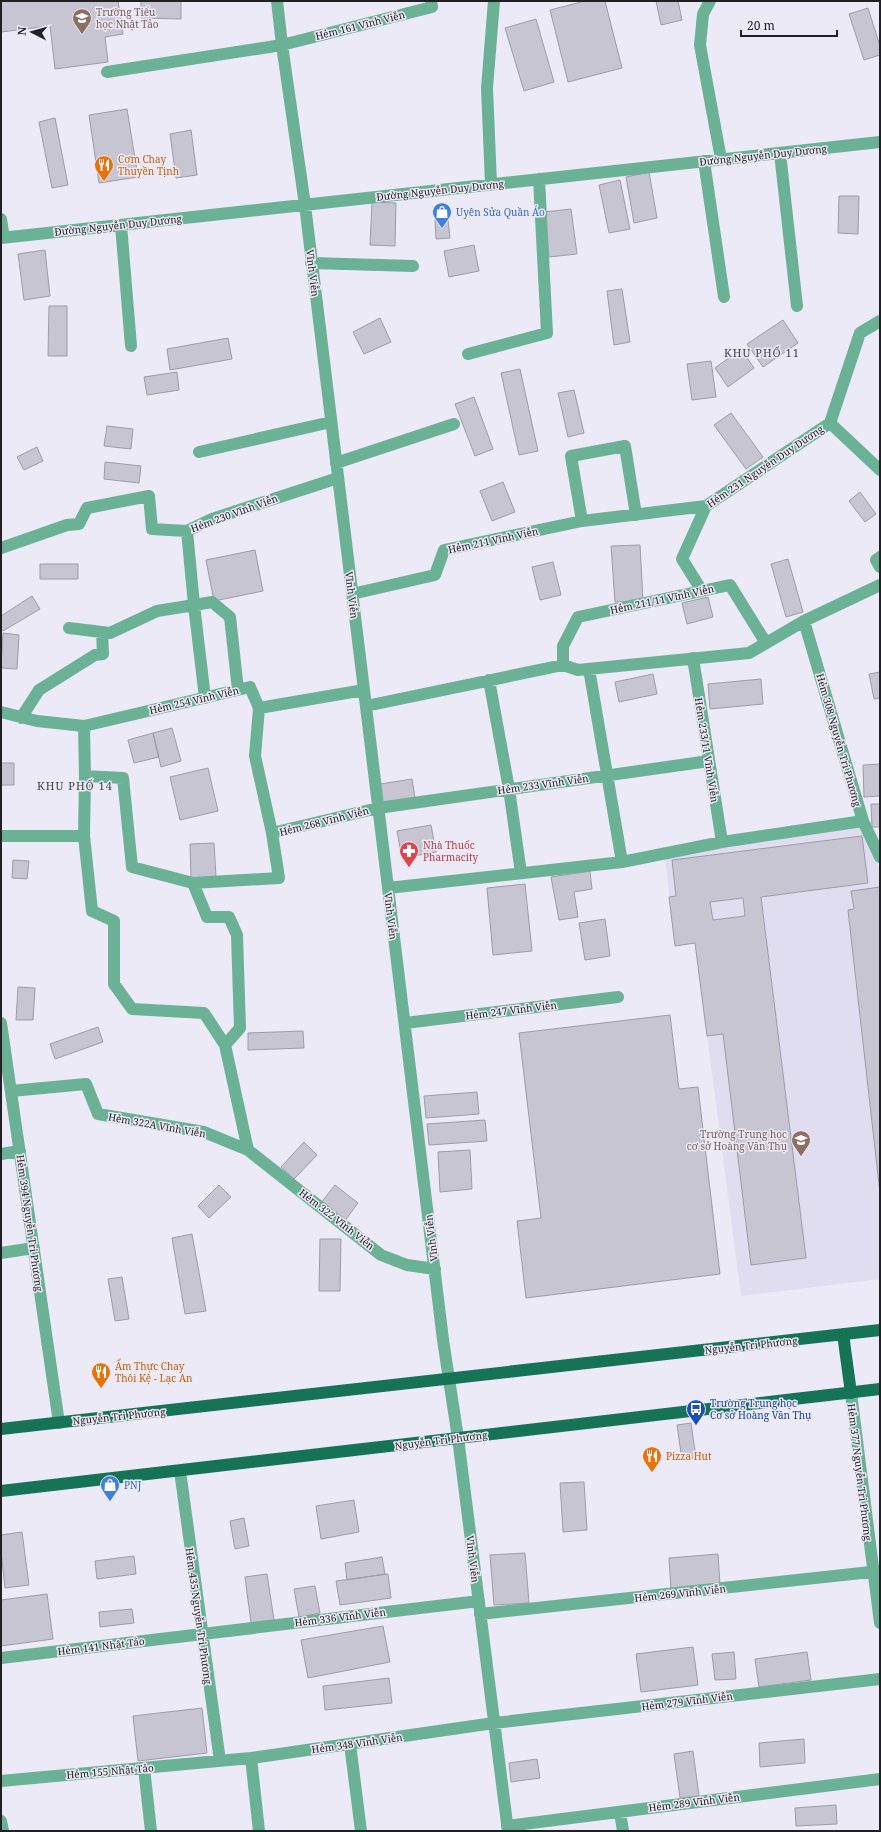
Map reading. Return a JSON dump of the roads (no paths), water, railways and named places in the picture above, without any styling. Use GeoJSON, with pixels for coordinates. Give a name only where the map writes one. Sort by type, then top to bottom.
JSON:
{"type":"FeatureCollection","features":[{"type":"Feature","properties":{"kind":"main road","name":"Nguyễn Tri Phương"},"geometry":{"type":"LineString","coordinates":[[1,1430],[880,1330]]}},
{"type":"Feature","properties":{"kind":"main road"},"geometry":{"type":"LineString","coordinates":[[843,1334],[850,1393]]}},
{"type":"Feature","properties":{"kind":"main road","name":"Nguyễn Tri Phương"},"geometry":{"type":"LineString","coordinates":[[1,1491],[880,1389]]}},
{"type":"Feature","properties":{"kind":"street","name":"Vĩnh Viễn"},"geometry":{"type":"LineString","coordinates":[[277,1],[305,205],[434,1269],[448,1379],[458,1438],[508,1828]]}},
{"type":"Feature","properties":{"kind":"street","name":"Hẻm 161 Vĩnh Viễn"},"geometry":{"type":"LineString","coordinates":[[282,45],[432,7],[431,1]]}},
{"type":"Feature","properties":{"kind":"street"},"geometry":{"type":"LineString","coordinates":[[491,184],[487,88],[494,1]]}},
{"type":"Feature","properties":{"kind":"street"},"geometry":{"type":"LineString","coordinates":[[710,1],[703,14],[700,45],[721,159]]}},
{"type":"Feature","properties":{"kind":"street"},"geometry":{"type":"LineString","coordinates":[[107,72],[282,45]]}},
{"type":"Feature","properties":{"kind":"street","name":"Đường Nguyễn Duy Dương"},"geometry":{"type":"LineString","coordinates":[[3,238],[880,142]]}},
{"type":"Feature","properties":{"kind":"street"},"geometry":{"type":"LineString","coordinates":[[780,153],[797,306]]}},
{"type":"Feature","properties":{"kind":"street"},"geometry":{"type":"LineString","coordinates":[[704,161],[724,297]]}},
{"type":"Feature","properties":{"kind":"street"},"geometry":{"type":"LineString","coordinates":[[468,354],[547,333],[539,179]]}},
{"type":"Feature","properties":{"kind":"street"},"geometry":{"type":"LineString","coordinates":[[1,219],[3,238]]}},
{"type":"Feature","properties":{"kind":"street"},"geometry":{"type":"LineString","coordinates":[[121,225],[130,346]]}},
{"type":"Feature","properties":{"kind":"street"},"geometry":{"type":"LineString","coordinates":[[311,263],[414,266]]}},
{"type":"Feature","properties":{"kind":"street","name":"Hẻm 231 Nguyễn Duy Dương"},"geometry":{"type":"LineString","coordinates":[[582,521],[706,506],[830,423],[860,333],[880,321]]}},
{"type":"Feature","properties":{"kind":"street"},"geometry":{"type":"LineString","coordinates":[[199,452],[331,422]]}},
{"type":"Feature","properties":{"kind":"street"},"geometry":{"type":"LineString","coordinates":[[830,423],[880,470]]}},
{"type":"Feature","properties":{"kind":"street"},"geometry":{"type":"LineString","coordinates":[[336,463],[454,424]]}},
{"type":"Feature","properties":{"kind":"street"},"geometry":{"type":"LineString","coordinates":[[582,521],[572,456],[625,446],[636,515]]}},
{"type":"Feature","properties":{"kind":"street","name":"Hẻm 230 Vĩnh Viễn"},"geometry":{"type":"LineString","coordinates":[[1,548],[67,525],[78,524],[87,508],[149,496],[152,529],[187,531],[212,519],[338,478]]}},
{"type":"Feature","properties":{"kind":"street"},"geometry":{"type":"LineString","coordinates":[[702,591],[682,558],[706,506]]}},
{"type":"Feature","properties":{"kind":"street","name":"Hẻm 211 Vĩnh Viễn"},"geometry":{"type":"LineString","coordinates":[[352,594],[435,575],[444,550],[582,521]]}},
{"type":"Feature","properties":{"kind":"street"},"geometry":{"type":"LineString","coordinates":[[187,531],[205,698]]}},
{"type":"Feature","properties":{"kind":"street"},"geometry":{"type":"LineString","coordinates":[[880,557],[876,560],[880,567]]}},
{"type":"Feature","properties":{"kind":"street","name":"Hẻm 211/11 Vĩnh Viễn"},"geometry":{"type":"LineString","coordinates":[[563,665],[563,646],[578,617],[730,585],[766,643]]}},
{"type":"Feature","properties":{"kind":"street"},"geometry":{"type":"LineString","coordinates":[[366,706],[563,665],[578,670],[749,652],[804,621],[880,586]]}},
{"type":"Feature","properties":{"kind":"street"},"geometry":{"type":"LineString","coordinates":[[69,628],[110,632],[157,611],[212,602],[230,616],[238,690]]}},
{"type":"Feature","properties":{"kind":"street","name":"Hẻm 308 Nguyễn Tri Phương"},"geometry":{"type":"LineString","coordinates":[[804,621],[863,821],[880,857]]}},
{"type":"Feature","properties":{"kind":"street"},"geometry":{"type":"LineString","coordinates":[[21,718],[39,690],[95,655],[103,654],[102,632]]}},
{"type":"Feature","properties":{"kind":"street","name":"Hẻm 233/11 Vĩnh Viễn"},"geometry":{"type":"LineString","coordinates":[[693,658],[722,842]]}},
{"type":"Feature","properties":{"kind":"street"},"geometry":{"type":"LineString","coordinates":[[589,669],[622,862]]}},
{"type":"Feature","properties":{"kind":"street"},"geometry":{"type":"LineString","coordinates":[[489,680],[509,789],[521,873]]}},
{"type":"Feature","properties":{"kind":"street","name":"Hẻm 254 Vĩnh Viễn"},"geometry":{"type":"LineString","coordinates":[[1,712],[37,721],[84,726],[250,688],[259,708]]}},
{"type":"Feature","properties":{"kind":"street"},"geometry":{"type":"LineString","coordinates":[[272,834],[255,756],[259,708],[364,690]]}},
{"type":"Feature","properties":{"kind":"street"},"geometry":{"type":"LineString","coordinates":[[84,726],[84,836],[92,911],[114,921],[114,984],[132,1009],[204,1013],[225,1046],[248,1150]]}},
{"type":"Feature","properties":{"kind":"street","name":"Hẻm 233 Vĩnh Viễn"},"geometry":{"type":"LineString","coordinates":[[378,808],[709,761]]}},
{"type":"Feature","properties":{"kind":"street","name":"Hẻm 268 Vĩnh Viễn"},"geometry":{"type":"LineString","coordinates":[[85,776],[123,778],[132,866],[192,884],[279,878],[272,834],[378,808]]}},
{"type":"Feature","properties":{"kind":"street"},"geometry":{"type":"LineString","coordinates":[[388,888],[622,862],[722,842],[863,821]]}},
{"type":"Feature","properties":{"kind":"street"},"geometry":{"type":"LineString","coordinates":[[1,836],[84,836]]}},
{"type":"Feature","properties":{"kind":"street"},"geometry":{"type":"LineString","coordinates":[[192,884],[207,917],[229,918],[237,935],[240,1028],[225,1046]]}},
{"type":"Feature","properties":{"kind":"street","name":"Hẻm 247 Vĩnh Viễn"},"geometry":{"type":"LineString","coordinates":[[405,1024],[618,997]]}},
{"type":"Feature","properties":{"kind":"street","name":"Hẻm 394 Nguyễn Tri Phương"},"geometry":{"type":"LineString","coordinates":[[1,1023],[3,1051],[11,1091],[59,1423]]}},
{"type":"Feature","properties":{"kind":"street","name":"Hẻm 322A Vĩnh Viễn"},"geometry":{"type":"LineString","coordinates":[[11,1091],[86,1084],[98,1114],[204,1132],[248,1150]]}},
{"type":"Feature","properties":{"kind":"street","name":"Hẻm 322 Vĩnh Viễn"},"geometry":{"type":"LineString","coordinates":[[248,1150],[381,1255],[407,1266],[434,1269]]}},
{"type":"Feature","properties":{"kind":"street"},"geometry":{"type":"LineString","coordinates":[[1,1154],[20,1151]]}},
{"type":"Feature","properties":{"kind":"street"},"geometry":{"type":"LineString","coordinates":[[1,1253],[34,1248]]}},
{"type":"Feature","properties":{"kind":"street","name":"Hẻm 377 Nguyễn Tri Phương"},"geometry":{"type":"LineString","coordinates":[[850,1393],[876,1572],[880,1623]]}},
{"type":"Feature","properties":{"kind":"street","name":"Hẻm 435 Nguyễn Tri Phương"},"geometry":{"type":"LineString","coordinates":[[180,1471],[220,1761]]}},
{"type":"Feature","properties":{"kind":"street","name":"Hẻm 269 Vĩnh Viễn"},"geometry":{"type":"LineString","coordinates":[[480,1614],[876,1572]]}},
{"type":"Feature","properties":{"kind":"street","name":"Hẻm 336 Vĩnh Viễn"},"geometry":{"type":"LineString","coordinates":[[202,1634],[478,1601]]}},
{"type":"Feature","properties":{"kind":"street","name":"Hẻm 141 Nhật Tảo"},"geometry":{"type":"LineString","coordinates":[[1,1658],[202,1634]]}},
{"type":"Feature","properties":{"kind":"street","name":"Hẻm 279 Vĩnh Viễn"},"geometry":{"type":"LineString","coordinates":[[494,1723],[880,1679]]}},
{"type":"Feature","properties":{"kind":"street","name":"Hẻm 348 Vĩnh Viễn"},"geometry":{"type":"LineString","coordinates":[[220,1761],[251,1758],[494,1723]]}},
{"type":"Feature","properties":{"kind":"street"},"geometry":{"type":"LineString","coordinates":[[350,1744],[361,1831]]}},
{"type":"Feature","properties":{"kind":"street"},"geometry":{"type":"LineString","coordinates":[[251,1758],[259,1831]]}},
{"type":"Feature","properties":{"kind":"street","name":"Hẻm 155 Nhật Tảo"},"geometry":{"type":"LineString","coordinates":[[1,1781],[220,1761]]}},
{"type":"Feature","properties":{"kind":"street"},"geometry":{"type":"LineString","coordinates":[[144,1768],[151,1831]]}},
{"type":"Feature","properties":{"kind":"street","name":"Hẻm 289 Vĩnh Viễn"},"geometry":{"type":"LineString","coordinates":[[508,1828],[620,1812],[880,1779]]}},
{"type":"Feature","properties":{"kind":"street"},"geometry":{"type":"LineString","coordinates":[[620,1812],[623,1831]]}},
{"type":"Feature","properties":{"kind":"street"},"geometry":{"type":"LineString","coordinates":[[1,1821],[3,1831]]}},
{"type":"Feature","properties":{"kind":"place","name":"Trường Tiểu học Nhật Tảo"},"geometry":{"type":"Point","coordinates":[82,35]}},
{"type":"Feature","properties":{"kind":"place","name":"Cơm Chay Thuyền Tịnh"},"geometry":{"type":"Point","coordinates":[104,182]}},
{"type":"Feature","properties":{"kind":"place","name":"Uyên Sửa Quần Áo"},"geometry":{"type":"Point","coordinates":[442,229]}},
{"type":"Feature","properties":{"kind":"place","name":"Nhà Thuốc Pharmacity"},"geometry":{"type":"Point","coordinates":[409,868]}},
{"type":"Feature","properties":{"kind":"place","name":"Trường Trung học cơ sở Hoàng Văn Thụ"},"geometry":{"type":"Point","coordinates":[801,1157]}},
{"type":"Feature","properties":{"kind":"place","name":"Ẩm Thực Chay Thôi Kệ - Lạc An"},"geometry":{"type":"Point","coordinates":[101,1389]}},
{"type":"Feature","properties":{"kind":"place","name":"Trường Trung học Cơ sở Hoàng Văn Thụ"},"geometry":{"type":"Point","coordinates":[696,1426]}},
{"type":"Feature","properties":{"kind":"place","name":"Pizza Hut"},"geometry":{"type":"Point","coordinates":[652,1473]}},
{"type":"Feature","properties":{"kind":"place","name":"PNJ"},"geometry":{"type":"Point","coordinates":[110,1502]}},
{"type":"Feature","properties":{"kind":"district","name":"KHU PHỐ 11"},"geometry":{"type":"Point","coordinates":[762,353]}},
{"type":"Feature","properties":{"kind":"district","name":"KHU PHỐ 14"},"geometry":{"type":"Point","coordinates":[75,786]}}]}
